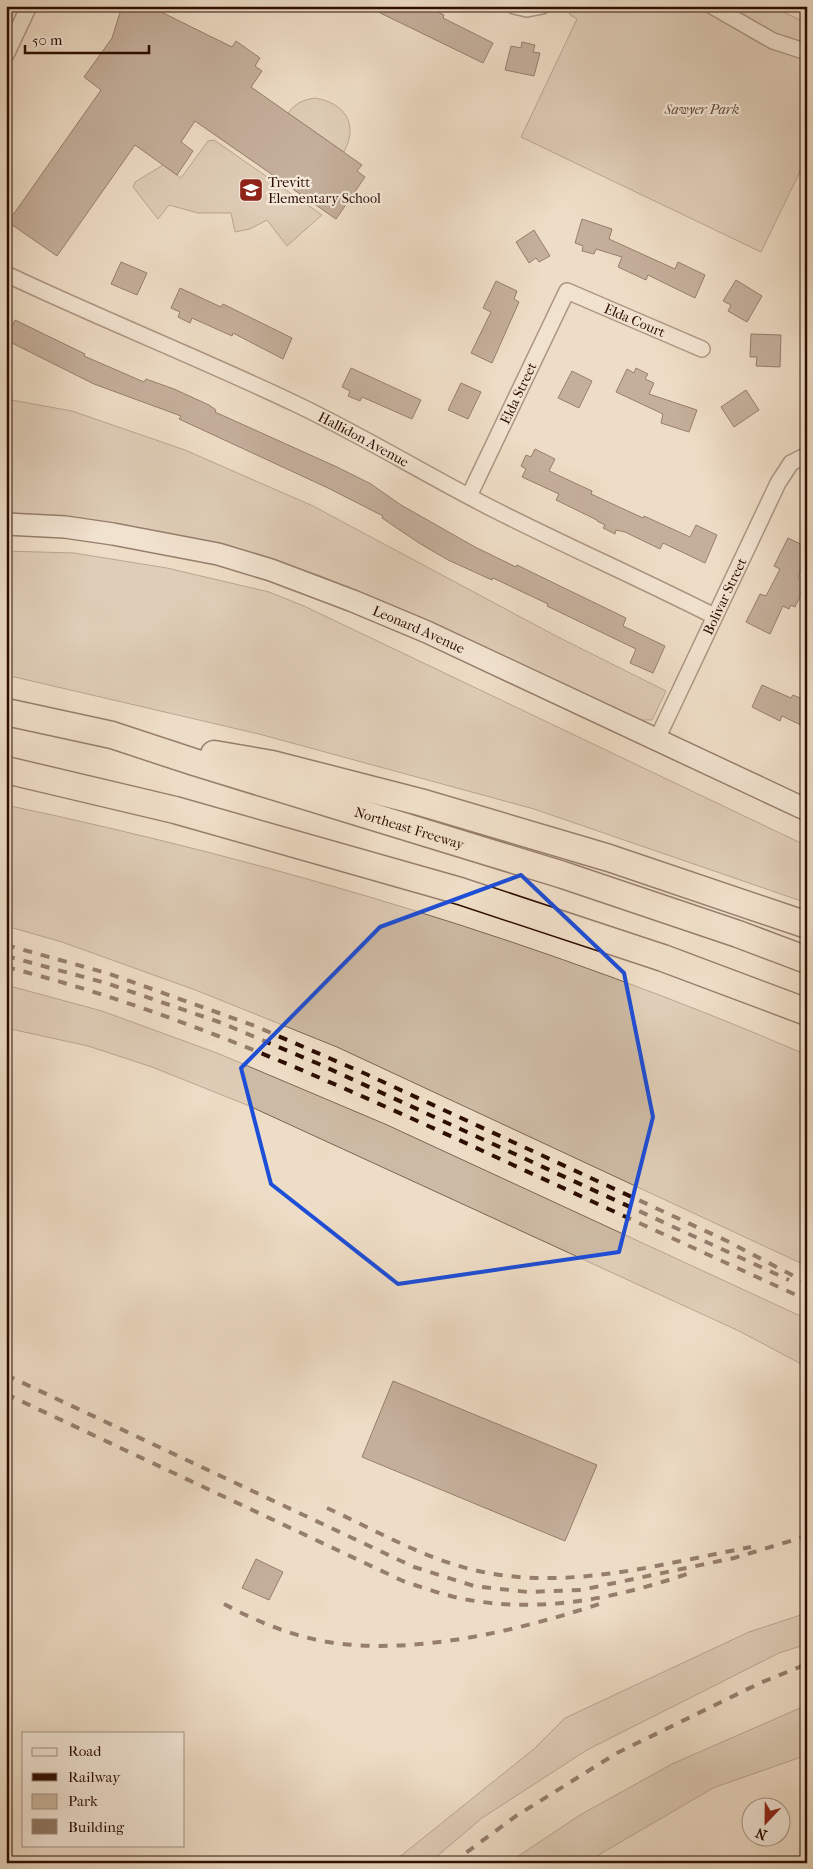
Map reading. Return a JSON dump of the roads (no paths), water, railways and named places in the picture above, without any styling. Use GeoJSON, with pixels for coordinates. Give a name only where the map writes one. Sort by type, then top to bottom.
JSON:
{"type":"FeatureCollection","features":[{"type":"Feature","properties":{"kind":"highway","name":"Northeast Freeway"},"geometry":{"type":"LineString","coordinates":[[6,712],[112,735],[563,876],[738,934],[807,960]]}},
{"type":"Feature","properties":{"kind":"highway"},"geometry":{"type":"LineString","coordinates":[[112,735],[272,764],[420,802],[610,858],[807,925]]}},
{"type":"Feature","properties":{"kind":"highway"},"geometry":{"type":"LineString","coordinates":[[6,770],[175,810],[460,891],[663,958],[807,1012]]}},
{"type":"Feature","properties":{"kind":"highway"},"geometry":{"type":"LineString","coordinates":[[663,958],[807,1028]]}},
{"type":"Feature","properties":{"kind":"street"},"geometry":{"type":"LineString","coordinates":[[6,55],[29,6]]}},
{"type":"Feature","properties":{"kind":"street"},"geometry":{"type":"LineString","coordinates":[[514,6],[527,9],[542,6]]}},
{"type":"Feature","properties":{"kind":"street"},"geometry":{"type":"LineString","coordinates":[[712,6],[773,41],[807,52]]}},
{"type":"Feature","properties":{"kind":"street","name":"Hallidon Avenue"},"geometry":{"type":"LineString","coordinates":[[6,274],[80,309],[157,340],[298,405],[399,457],[469,496],[714,616]]}},
{"type":"Feature","properties":{"kind":"street","name":"Elda Street"},"geometry":{"type":"LineString","coordinates":[[469,496],[567,290]]}},
{"type":"Feature","properties":{"kind":"street","name":"Elda Court"},"geometry":{"type":"LineString","coordinates":[[567,290],[702,349]]}},
{"type":"Feature","properties":{"kind":"street","name":"Bolivar Street"},"geometry":{"type":"LineString","coordinates":[[656,739],[778,482],[786,468],[802,457]]}},
{"type":"Feature","properties":{"kind":"street","name":"Leonard Avenue"},"geometry":{"type":"LineString","coordinates":[[6,524],[66,527],[112,534],[218,554],[271,570],[427,632],[807,810]]}},
{"type":"Feature","properties":{"kind":"railway"},"geometry":{"type":"LineString","coordinates":[[6,945],[110,974],[255,1026],[366,1074],[727,1241],[807,1283]]}},
{"type":"Feature","properties":{"kind":"railway"},"geometry":{"type":"LineString","coordinates":[[6,956],[106,983],[219,1022],[319,1064],[789,1280]]}},
{"type":"Feature","properties":{"kind":"railway"},"geometry":{"type":"LineString","coordinates":[[6,967],[126,1002],[242,1045],[300,1069],[807,1300]]}},
{"type":"Feature","properties":{"kind":"railway"},"geometry":{"type":"LineString","coordinates":[[6,1375],[414,1567],[474,1586],[528,1592],[581,1590],[734,1558],[807,1536]]}},
{"type":"Feature","properties":{"kind":"railway"},"geometry":{"type":"LineString","coordinates":[[6,1394],[403,1581],[435,1592],[497,1604],[553,1604],[580,1601],[634,1590],[687,1574]]}},
{"type":"Feature","properties":{"kind":"railway"},"geometry":{"type":"LineString","coordinates":[[327,1508],[399,1543],[436,1558],[474,1570],[509,1576],[543,1578],[578,1577],[613,1573],[648,1568],[751,1547]]}},
{"type":"Feature","properties":{"kind":"railway"},"geometry":{"type":"LineString","coordinates":[[224,1604],[274,1627],[301,1636],[328,1642],[396,1646],[432,1643],[504,1631],[605,1602]]}},
{"type":"Feature","properties":{"kind":"railway"},"geometry":{"type":"LineString","coordinates":[[452,1863],[516,1816],[617,1753],[760,1683],[807,1664]]}},
{"type":"Feature","properties":{"kind":"place","name":"Trevitt Elementary School"},"geometry":{"type":"Point","coordinates":[251,190]}},
{"type":"Feature","properties":{"kind":"park label","name":"Sawyer Park"},"geometry":{"type":"Point","coordinates":[702,109]}}]}
